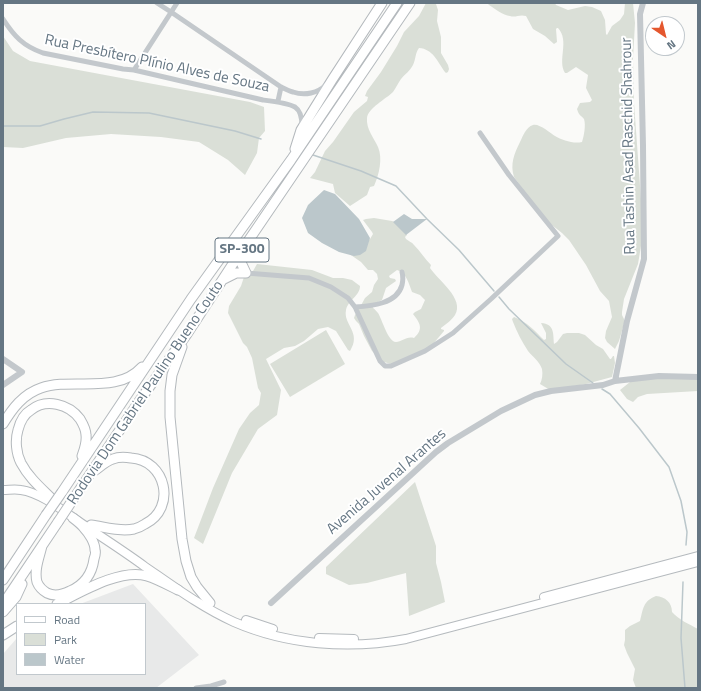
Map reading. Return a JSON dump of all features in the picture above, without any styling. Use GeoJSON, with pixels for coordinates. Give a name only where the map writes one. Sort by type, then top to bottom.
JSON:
{"type":"FeatureCollection","features":[{"type":"Feature","properties":{"kind":"highway"},"geometry":{"type":"LineString","coordinates":[[291,160],[301,130],[382,3]]}},
{"type":"Feature","properties":{"kind":"highway","name":"Rodovia Dom Gabriel Paulino Bueno Couto"},"geometry":{"type":"LineString","coordinates":[[4,575],[62,492],[191,299],[291,160],[398,3]]}},
{"type":"Feature","properties":{"kind":"highway","name":"Rodovia Dom Gabriel Paulino Bueno Couto"},"geometry":{"type":"LineString","coordinates":[[3,604],[410,3]]}},
{"type":"Feature","properties":{"kind":"highway"},"geometry":{"type":"LineString","coordinates":[[223,280],[236,273],[246,273],[238,256]]}},
{"type":"Feature","properties":{"kind":"highway"},"geometry":{"type":"LineString","coordinates":[[187,334],[172,375],[170,417],[182,539],[186,561],[191,577],[210,603]]}},
{"type":"Feature","properties":{"kind":"highway"},"geometry":{"type":"LineString","coordinates":[[3,424],[17,405],[40,388],[55,385],[114,382],[129,377],[140,370],[155,353]]}},
{"type":"Feature","properties":{"kind":"highway"},"geometry":{"type":"LineString","coordinates":[[53,500],[28,475],[20,462],[16,446],[16,434],[22,418],[31,410],[42,404],[56,404],[66,407],[74,412],[83,424],[86,434],[86,446],[79,466]]}},
{"type":"Feature","properties":{"kind":"highway"},"geometry":{"type":"LineString","coordinates":[[91,525],[120,530],[135,529],[148,523],[155,517],[160,510],[164,495],[164,487],[158,474],[149,464],[142,460],[123,457],[112,459],[92,472]]}},
{"type":"Feature","properties":{"kind":"highway"},"geometry":{"type":"LineString","coordinates":[[42,546],[36,568],[37,583],[41,590],[49,594],[64,595],[81,585],[89,577],[94,564],[95,550],[92,540],[85,528],[73,518]]}},
{"type":"Feature","properties":{"kind":"highway"},"geometry":{"type":"LineString","coordinates":[[3,612],[16,597],[30,565]]}},
{"type":"Feature","properties":{"kind":"highway"},"geometry":{"type":"LineString","coordinates":[[59,603],[118,576],[133,574],[146,575],[178,590]]}},
{"type":"Feature","properties":{"kind":"highway"},"geometry":{"type":"LineString","coordinates":[[3,635],[16,627]]}},
{"type":"Feature","properties":{"kind":"main road"},"geometry":{"type":"LineString","coordinates":[[3,486],[25,488],[53,500],[176,583],[210,603],[242,619],[279,631],[323,638],[360,640],[397,636],[698,556]]}},
{"type":"Feature","properties":{"kind":"main road"},"geometry":{"type":"LineString","coordinates":[[3,490],[21,490],[31,493],[59,508],[178,590],[201,605],[226,618],[256,630],[301,641],[340,645],[390,642],[422,635],[698,562]]}},
{"type":"Feature","properties":{"kind":"street"},"geometry":{"type":"LineString","coordinates":[[157,3],[281,87],[293,92],[304,94],[323,88],[332,80]]}},
{"type":"Feature","properties":{"kind":"street"},"geometry":{"type":"LineString","coordinates":[[134,70],[177,3]]}},
{"type":"Feature","properties":{"kind":"street","name":"Rua Tashin Asad Raschid Shahrour"},"geometry":{"type":"LineString","coordinates":[[615,381],[627,321],[644,259],[640,14],[643,3]]}},
{"type":"Feature","properties":{"kind":"street","name":"Rua Presbítero Plínio Alves de Souza"},"geometry":{"type":"LineString","coordinates":[[3,19],[13,34],[33,50],[134,70],[263,100],[278,101],[296,108],[300,113],[302,119],[301,130]]}},
{"type":"Feature","properties":{"kind":"street"},"geometry":{"type":"LineString","coordinates":[[278,101],[281,87]]}},
{"type":"Feature","properties":{"kind":"street"},"geometry":{"type":"LineString","coordinates":[[246,273],[309,278],[331,287],[348,298],[355,308],[380,361],[384,366],[391,366],[425,351],[453,333],[502,290],[558,236],[510,175],[480,133]]}},
{"type":"Feature","properties":{"kind":"street"},"geometry":{"type":"LineString","coordinates":[[355,308],[374,306],[389,300],[400,290],[403,284],[402,272]]}},
{"type":"Feature","properties":{"kind":"street"},"geometry":{"type":"LineString","coordinates":[[3,359],[22,372],[3,385]]}},
{"type":"Feature","properties":{"kind":"street","name":"Avenida Juvenal Arantes"},"geometry":{"type":"LineString","coordinates":[[272,603],[436,452],[501,410],[536,395],[551,391],[603,385],[615,381],[659,376],[698,378]]}},
{"type":"Feature","properties":{"kind":"street"},"geometry":{"type":"LineString","coordinates":[[196,688],[224,682]]}},
{"type":"Feature","properties":{"kind":"shaded area"},"geometry":{"type":"Polygon","coordinates":[[[133,584],[199,655],[156,688],[3,688],[3,654],[16,639],[16,675],[146,675],[146,603],[83,603],[133,584]]]}},
{"type":"Feature","properties":{"kind":"green space"},"geometry":{"type":"Polygon","coordinates":[[[426,3],[436,4],[438,10],[437,21],[441,37],[441,53],[448,65],[448,72],[445,72],[431,53],[419,48],[412,67],[401,79],[393,92],[370,111],[367,122],[369,130],[379,151],[379,172],[374,186],[370,187],[367,195],[350,206],[335,193],[333,184],[310,178],[315,172],[325,151],[354,112],[367,101],[368,97],[365,96],[367,91],[381,72],[404,32],[419,16],[426,3]]]}},
{"type":"Feature","properties":{"kind":"green space"},"geometry":{"type":"Polygon","coordinates":[[[487,3],[555,3],[556,5],[568,10],[585,6],[592,7],[601,11],[605,20],[607,35],[612,26],[620,20],[624,14],[625,3],[633,3],[635,23],[633,59],[634,103],[641,199],[641,246],[638,264],[624,299],[622,315],[624,324],[615,349],[607,342],[605,338],[606,331],[612,317],[609,301],[600,291],[586,265],[569,240],[543,218],[514,177],[512,168],[514,155],[522,137],[533,125],[541,127],[564,140],[571,142],[582,142],[585,121],[577,109],[580,103],[590,102],[592,100],[586,88],[588,75],[576,67],[565,73],[562,62],[563,39],[558,28],[556,29],[557,42],[554,44],[545,36],[533,29],[526,16],[521,15],[514,17],[507,15],[499,12],[487,3]]]}},
{"type":"Feature","properties":{"kind":"green space"},"geometry":{"type":"Polygon","coordinates":[[[3,36],[13,51],[30,61],[250,102],[264,107],[265,131],[259,138],[257,153],[245,175],[228,160],[199,142],[161,137],[111,134],[66,138],[23,148],[3,147],[3,36]]]}},
{"type":"Feature","properties":{"kind":"green space"},"geometry":{"type":"Polygon","coordinates":[[[374,218],[400,224],[407,235],[405,237],[406,239],[413,244],[431,265],[430,268],[454,296],[456,303],[457,309],[455,315],[441,328],[444,331],[428,350],[391,364],[384,362],[372,351],[359,324],[354,318],[365,298],[372,292],[378,279],[377,274],[373,270],[368,270],[361,262],[348,253],[370,239],[373,234],[363,220],[374,218]],[[397,270],[389,276],[396,281],[386,288],[382,300],[374,304],[373,308],[378,313],[390,338],[396,342],[414,338],[417,335],[420,326],[418,320],[413,314],[421,309],[425,300],[420,295],[412,292],[407,279],[400,271],[397,270]]]}},
{"type":"Feature","properties":{"kind":"green space"},"geometry":{"type":"Polygon","coordinates":[[[257,264],[312,270],[333,278],[352,280],[360,286],[358,293],[349,303],[346,310],[347,320],[354,339],[350,351],[336,331],[328,327],[318,329],[304,341],[295,346],[284,348],[266,359],[281,390],[277,415],[258,429],[232,473],[203,544],[194,538],[213,488],[239,429],[250,413],[259,405],[261,393],[258,388],[252,358],[228,313],[229,306],[241,286],[246,271],[253,271],[257,264]]]}},
{"type":"Feature","properties":{"kind":"green space"},"geometry":{"type":"Polygon","coordinates":[[[514,317],[527,324],[544,340],[546,339],[546,333],[541,323],[549,325],[553,333],[554,344],[563,334],[579,333],[585,335],[603,349],[610,359],[614,356],[615,363],[612,377],[586,384],[550,390],[540,384],[542,377],[541,366],[528,351],[522,341],[512,319],[514,317]]]}},
{"type":"Feature","properties":{"kind":"green space"},"geometry":{"type":"Polygon","coordinates":[[[326,330],[345,364],[290,397],[270,364],[326,330]]]}},
{"type":"Feature","properties":{"kind":"green space"},"geometry":{"type":"Polygon","coordinates":[[[698,378],[698,391],[647,394],[638,397],[633,402],[627,399],[620,390],[630,382],[637,379],[698,378]]]}},
{"type":"Feature","properties":{"kind":"green space"},"geometry":{"type":"Polygon","coordinates":[[[415,482],[436,546],[436,563],[445,602],[409,616],[406,573],[367,583],[349,585],[326,574],[326,567],[415,482]]]}},
{"type":"Feature","properties":{"kind":"green space"},"geometry":{"type":"Polygon","coordinates":[[[656,596],[667,601],[671,605],[672,612],[675,615],[684,622],[698,629],[698,688],[636,688],[633,680],[635,669],[624,645],[625,630],[640,621],[646,603],[648,600],[656,596]]]}},
{"type":"Feature","properties":{"kind":"water"},"geometry":{"type":"Polygon","coordinates":[[[324,190],[335,194],[359,219],[370,238],[366,251],[360,255],[354,256],[339,252],[322,243],[308,233],[302,218],[308,205],[324,190]]]}},
{"type":"Feature","properties":{"kind":"water"},"geometry":{"type":"Polygon","coordinates":[[[404,214],[412,219],[427,219],[406,235],[393,222],[404,214]]]}},
{"type":"Feature","properties":{"kind":"waterway"},"geometry":{"type":"LineString","coordinates":[[3,126],[40,126],[93,112],[149,113],[235,131],[261,139]]}},
{"type":"Feature","properties":{"kind":"waterway"},"geometry":{"type":"LineString","coordinates":[[313,155],[361,171],[396,186],[459,250],[494,291]]}},
{"type":"Feature","properties":{"kind":"waterway"},"geometry":{"type":"LineString","coordinates":[[499,297],[509,309],[566,364],[593,383]]}},
{"type":"Feature","properties":{"kind":"waterway"},"geometry":{"type":"LineString","coordinates":[[602,389],[610,394],[669,467],[681,501],[687,532],[686,545]]}},
{"type":"Feature","properties":{"kind":"waterway"},"geometry":{"type":"LineString","coordinates":[[683,582],[681,638],[685,688]]}}]}
